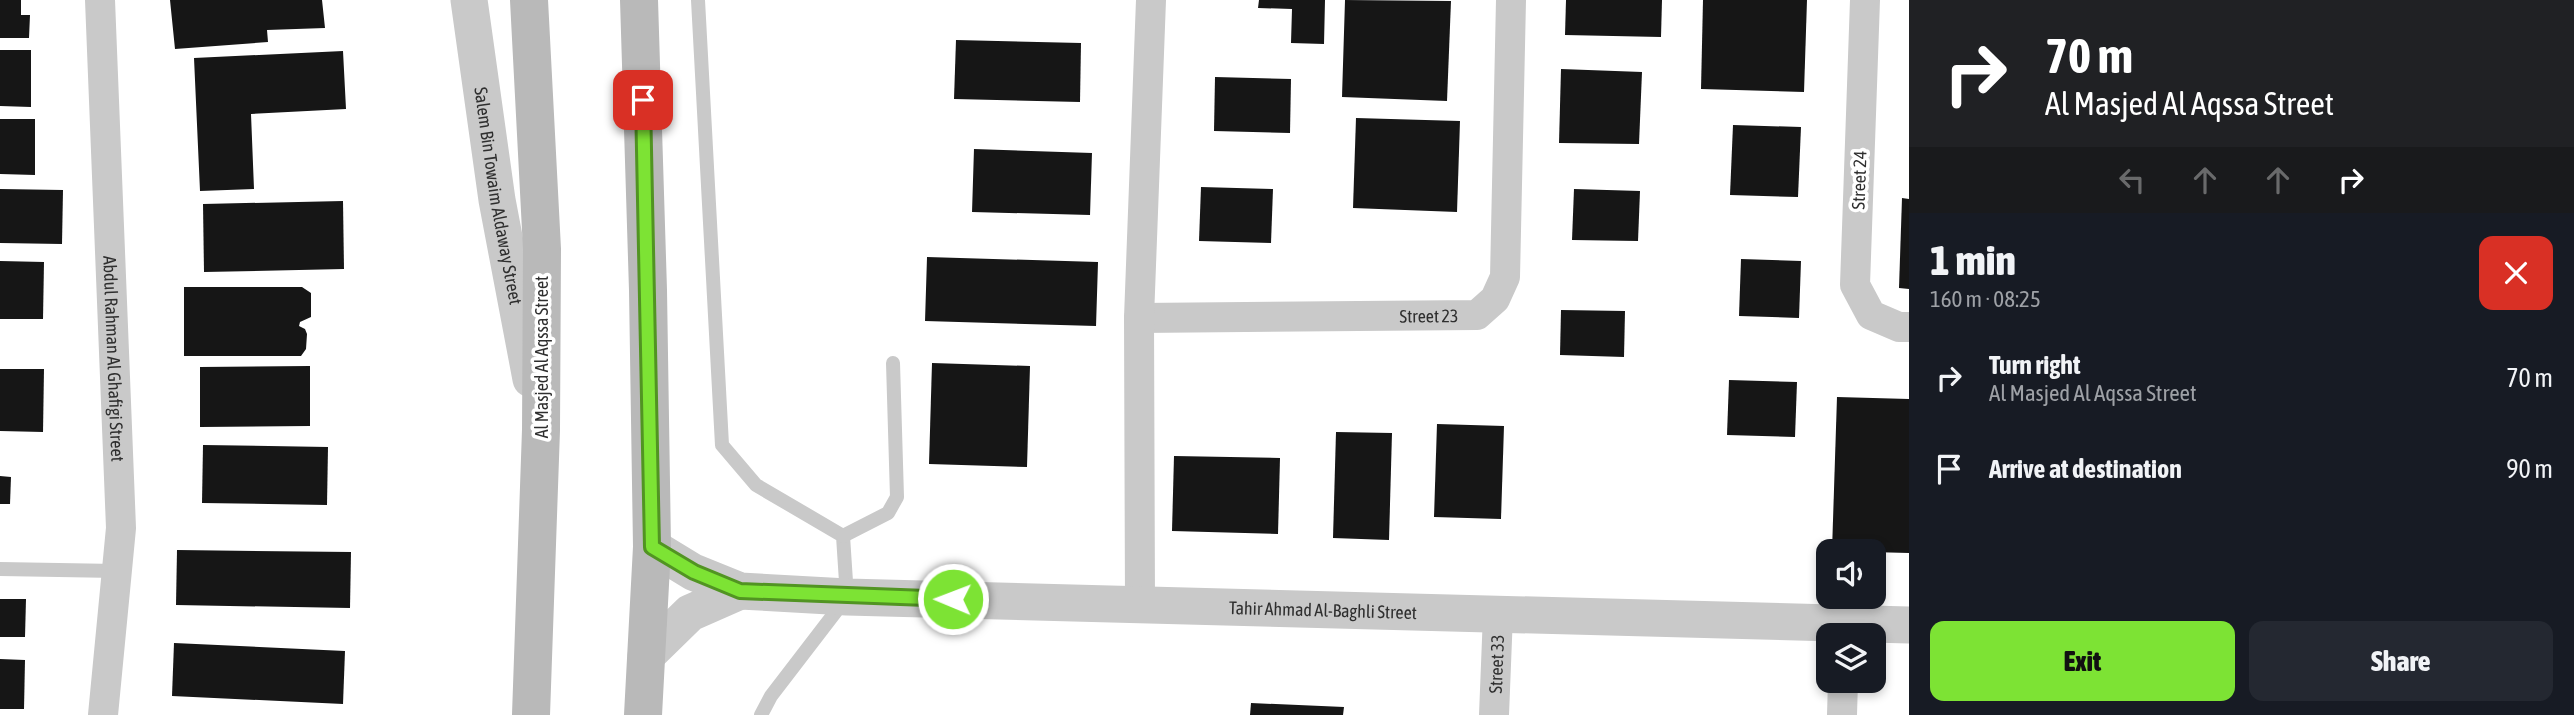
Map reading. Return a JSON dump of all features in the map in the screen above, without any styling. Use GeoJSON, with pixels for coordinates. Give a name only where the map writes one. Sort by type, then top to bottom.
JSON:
{"type":"FeatureCollection","features":[{"type":"Feature","properties":{"kind":"main road","name":"Al Masjed Al Aqssa Street"},"geometry":{"type":"LineString","coordinates":[[529,0],[542,249],[541,430],[531,715]]}},
{"type":"Feature","properties":{"kind":"main road"},"geometry":{"type":"LineString","coordinates":[[639,0],[648,290],[652,547],[643,715]]}},
{"type":"Feature","properties":{"kind":"street","name":"Abdul Rahman Al Ghafigi Street"},"geometry":{"type":"LineString","coordinates":[[100,0],[121,528],[103,715]]}},
{"type":"Feature","properties":{"kind":"street","name":"Salem Bin Towaim Aldaway Street"},"geometry":{"type":"LineString","coordinates":[[469,0],[498,200],[541,430]]}},
{"type":"Feature","properties":{"kind":"street"},"geometry":{"type":"LineString","coordinates":[[1140,604],[1139,318],[1151,0]]}},
{"type":"Feature","properties":{"kind":"street","name":"Street 23"},"geometry":{"type":"LineString","coordinates":[[1139,318],[1478,315],[1495,299],[1505,277],[1511,0]]}},
{"type":"Feature","properties":{"kind":"street","name":"Street 24"},"geometry":{"type":"LineString","coordinates":[[1866,0],[1855,285],[1871,315],[1899,327],[1909,327]]}},
{"type":"Feature","properties":{"kind":"street","name":"Tahir Ahmad Al-Baghli Street"},"geometry":{"type":"LineString","coordinates":[[652,547],[694,572],[740,591],[846,597],[1498,614],[1816,628]]}},
{"type":"Feature","properties":{"kind":"street","name":"Tahir Ahmad Al-Baghli Street"},"geometry":{"type":"LineString","coordinates":[[646,656],[690,613],[740,591]]}},
{"type":"Feature","properties":{"kind":"street","name":"Street 33"},"geometry":{"type":"LineString","coordinates":[[1494,715],[1498,614]]}},
{"type":"Feature","properties":{"kind":"street","name":"Tahir Ahmad Al-Baghli Street"},"geometry":{"type":"LineString","coordinates":[[1886,626],[1909,625]]}},
{"type":"Feature","properties":{"kind":"street"},"geometry":{"type":"LineString","coordinates":[[1842,715],[1843,693]]}},
{"type":"Feature","properties":{"kind":"lane"},"geometry":{"type":"LineString","coordinates":[[698,0],[722,445],[756,485],[843,536]]}},
{"type":"Feature","properties":{"kind":"lane"},"geometry":{"type":"LineString","coordinates":[[843,536],[888,513],[897,498],[893,363]]}},
{"type":"Feature","properties":{"kind":"lane"},"geometry":{"type":"LineString","coordinates":[[761,715],[771,696],[846,597],[843,536]]}},
{"type":"Feature","properties":{"kind":"lane"},"geometry":{"type":"LineString","coordinates":[[0,569],[117,571]]}},
{"type":"Feature","properties":{"kind":"building"},"geometry":{"type":"Polygon","coordinates":[[[0,0],[21,0],[21,15],[30,15],[29,38],[0,38],[0,0]]]}},
{"type":"Feature","properties":{"kind":"building"},"geometry":{"type":"Polygon","coordinates":[[[170,0],[322,0],[325,28],[267,30],[268,42],[175,49],[170,0]]]}},
{"type":"Feature","properties":{"kind":"building"},"geometry":{"type":"Polygon","coordinates":[[[1259,0],[1325,0],[1324,44],[1291,43],[1292,9],[1258,8],[1259,0]]]}},
{"type":"Feature","properties":{"kind":"building"},"geometry":{"type":"Polygon","coordinates":[[[1345,0],[1451,1],[1447,101],[1342,97],[1345,0]]]}},
{"type":"Feature","properties":{"kind":"building"},"geometry":{"type":"Polygon","coordinates":[[[1566,0],[1662,0],[1661,37],[1565,35],[1566,0]]]}},
{"type":"Feature","properties":{"kind":"building"},"geometry":{"type":"Polygon","coordinates":[[[1703,0],[1807,0],[1804,92],[1701,89],[1703,0]]]}},
{"type":"Feature","properties":{"kind":"building"},"geometry":{"type":"Polygon","coordinates":[[[956,40],[1081,43],[1080,102],[954,99],[956,40]]]}},
{"type":"Feature","properties":{"kind":"building"},"geometry":{"type":"Polygon","coordinates":[[[0,50],[31,50],[31,107],[0,106],[0,50]]]}},
{"type":"Feature","properties":{"kind":"building"},"geometry":{"type":"Polygon","coordinates":[[[343,51],[346,109],[251,114],[254,189],[200,191],[194,58],[343,51]]]}},
{"type":"Feature","properties":{"kind":"building"},"geometry":{"type":"Polygon","coordinates":[[[1561,69],[1642,72],[1639,144],[1559,143],[1561,69]]]}},
{"type":"Feature","properties":{"kind":"building"},"geometry":{"type":"Polygon","coordinates":[[[1215,77],[1291,79],[1290,133],[1214,131],[1215,77]]]}},
{"type":"Feature","properties":{"kind":"building"},"geometry":{"type":"Polygon","coordinates":[[[1356,118],[1460,121],[1457,212],[1353,208],[1356,118]]]}},
{"type":"Feature","properties":{"kind":"building"},"geometry":{"type":"Polygon","coordinates":[[[0,119],[35,119],[35,175],[0,174],[0,119]]]}},
{"type":"Feature","properties":{"kind":"building"},"geometry":{"type":"Polygon","coordinates":[[[1733,125],[1801,127],[1798,197],[1730,195],[1733,125]]]}},
{"type":"Feature","properties":{"kind":"building"},"geometry":{"type":"Polygon","coordinates":[[[974,149],[1092,153],[1090,215],[972,212],[974,149]]]}},
{"type":"Feature","properties":{"kind":"building"},"geometry":{"type":"Polygon","coordinates":[[[1201,187],[1273,189],[1271,243],[1199,241],[1201,187]]]}},
{"type":"Feature","properties":{"kind":"building"},"geometry":{"type":"Polygon","coordinates":[[[0,189],[63,190],[62,244],[0,243],[0,189]]]}},
{"type":"Feature","properties":{"kind":"building"},"geometry":{"type":"Polygon","coordinates":[[[1574,189],[1640,191],[1638,241],[1572,240],[1574,189]]]}},
{"type":"Feature","properties":{"kind":"building"},"geometry":{"type":"Polygon","coordinates":[[[1902,198],[1909,199],[1909,289],[1899,288],[1902,198]]]}},
{"type":"Feature","properties":{"kind":"building"},"geometry":{"type":"Polygon","coordinates":[[[343,201],[344,269],[204,272],[203,204],[343,201]]]}},
{"type":"Feature","properties":{"kind":"building"},"geometry":{"type":"Polygon","coordinates":[[[927,257],[1098,262],[1096,326],[925,321],[927,257]]]}},
{"type":"Feature","properties":{"kind":"building"},"geometry":{"type":"Polygon","coordinates":[[[1741,259],[1801,261],[1799,318],[1739,316],[1741,259]]]}},
{"type":"Feature","properties":{"kind":"building"},"geometry":{"type":"Polygon","coordinates":[[[0,261],[44,262],[43,319],[0,319],[0,261]]]}},
{"type":"Feature","properties":{"kind":"building"},"geometry":{"type":"Polygon","coordinates":[[[184,287],[302,287],[311,293],[311,317],[300,322],[299,326],[305,329],[307,334],[306,349],[301,356],[184,356],[184,287]]]}},
{"type":"Feature","properties":{"kind":"building"},"geometry":{"type":"Polygon","coordinates":[[[1561,310],[1625,311],[1624,357],[1560,355],[1561,310]]]}},
{"type":"Feature","properties":{"kind":"building"},"geometry":{"type":"Polygon","coordinates":[[[932,363],[1030,366],[1027,467],[929,464],[932,363]]]}},
{"type":"Feature","properties":{"kind":"building"},"geometry":{"type":"Polygon","coordinates":[[[310,366],[310,426],[200,427],[200,367],[310,366]]]}},
{"type":"Feature","properties":{"kind":"building"},"geometry":{"type":"Polygon","coordinates":[[[0,369],[44,369],[43,432],[0,431],[0,369]]]}},
{"type":"Feature","properties":{"kind":"building"},"geometry":{"type":"Polygon","coordinates":[[[1729,380],[1797,382],[1795,437],[1727,435],[1729,380]]]}},
{"type":"Feature","properties":{"kind":"building"},"geometry":{"type":"Polygon","coordinates":[[[1837,397],[1909,399],[1909,553],[1886,552],[1886,539],[1832,539],[1837,397]]]}},
{"type":"Feature","properties":{"kind":"building"},"geometry":{"type":"Polygon","coordinates":[[[1437,424],[1504,426],[1501,519],[1434,517],[1437,424]]]}},
{"type":"Feature","properties":{"kind":"building"},"geometry":{"type":"Polygon","coordinates":[[[1336,432],[1392,433],[1389,540],[1333,538],[1336,432]]]}},
{"type":"Feature","properties":{"kind":"building"},"geometry":{"type":"Polygon","coordinates":[[[203,445],[328,447],[327,505],[202,503],[203,445]]]}},
{"type":"Feature","properties":{"kind":"building"},"geometry":{"type":"Polygon","coordinates":[[[1174,456],[1280,458],[1278,534],[1172,531],[1174,456]]]}},
{"type":"Feature","properties":{"kind":"building"},"geometry":{"type":"Polygon","coordinates":[[[0,476],[11,477],[10,504],[0,504],[0,476]]]}},
{"type":"Feature","properties":{"kind":"building"},"geometry":{"type":"Polygon","coordinates":[[[177,550],[351,552],[350,608],[176,605],[177,550]]]}},
{"type":"Feature","properties":{"kind":"building"},"geometry":{"type":"Polygon","coordinates":[[[0,599],[26,599],[25,637],[0,637],[0,599]]]}},
{"type":"Feature","properties":{"kind":"building"},"geometry":{"type":"Polygon","coordinates":[[[174,643],[345,651],[343,704],[172,696],[174,643]]]}},
{"type":"Feature","properties":{"kind":"building"},"geometry":{"type":"Polygon","coordinates":[[[0,659],[25,660],[24,709],[0,709],[0,659]]]}},
{"type":"Feature","properties":{"kind":"building"},"geometry":{"type":"Polygon","coordinates":[[[1251,703],[1344,707],[1343,715],[1250,715],[1251,703]]]}},
{"type":"Feature","properties":{"kind":"route"},"geometry":{"type":"LineString","coordinates":[[643,100],[652,547],[694,572],[740,591],[953,599]]}}]}
